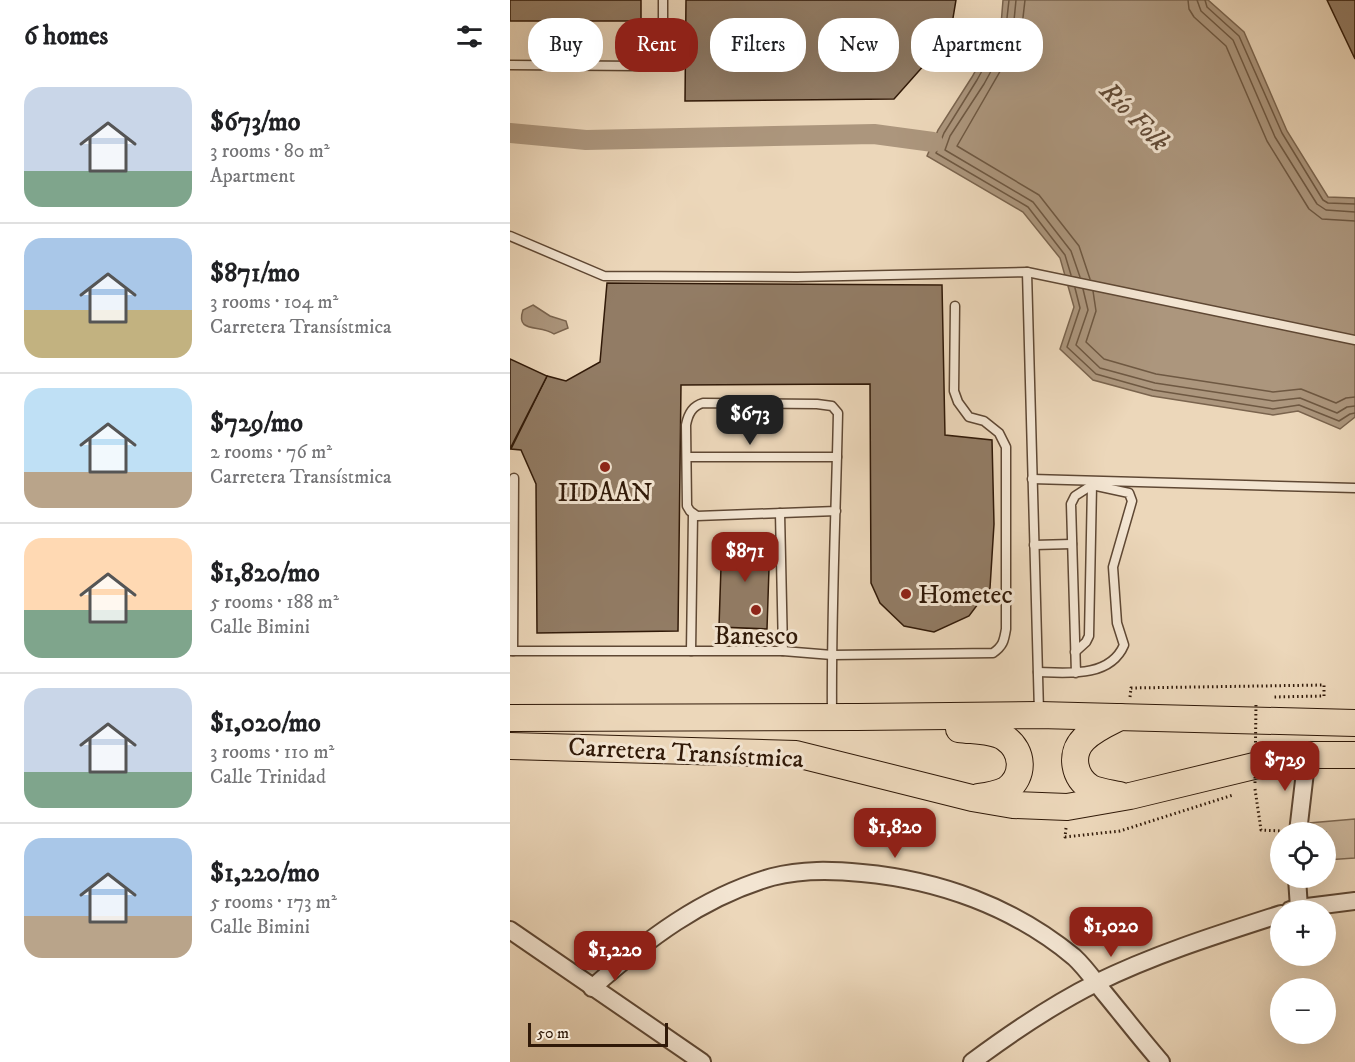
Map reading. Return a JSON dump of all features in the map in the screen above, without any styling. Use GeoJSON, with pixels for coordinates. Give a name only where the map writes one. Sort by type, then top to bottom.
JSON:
{"type":"FeatureCollection","features":[{"type":"Feature","properties":{"kind":"main road","name":"Carretera Transístmica"},"geometry":{"type":"LineString","coordinates":[[510,718],[1039,715],[1355,723]]}},
{"type":"Feature","properties":{"kind":"main road"},"geometry":{"type":"LineString","coordinates":[[858,717],[993,733],[1005,738],[1014,747],[1020,759],[1020,770],[1015,782],[1006,790],[972,798]]}},
{"type":"Feature","properties":{"kind":"main road"},"geometry":{"type":"LineString","coordinates":[[1120,717],[1081,742],[1076,754],[1075,767],[1082,779],[1092,788],[1130,796]]}},
{"type":"Feature","properties":{"kind":"main road","name":"Carretera Transístmica"},"geometry":{"type":"LineString","coordinates":[[510,746],[796,754],[972,798],[1013,805],[1067,807],[1130,796],[1216,773],[1307,755],[1355,755]]}},
{"type":"Feature","properties":{"kind":"street"},"geometry":{"type":"LineString","coordinates":[[1299,822],[1307,755]]}},
{"type":"Feature","properties":{"kind":"street"},"geometry":{"type":"LineString","coordinates":[[592,988],[650,938],[705,905],[740,888],[774,877],[807,870],[883,874],[944,887],[977,899],[1022,921],[1075,958],[1161,1062]]}},
{"type":"Feature","properties":{"kind":"street"},"geometry":{"type":"LineString","coordinates":[[1336,904],[1355,901]]}},
{"type":"Feature","properties":{"kind":"street"},"geometry":{"type":"LineString","coordinates":[[972,1062],[1035,1017],[1096,983],[1174,950],[1270,918]]}},
{"type":"Feature","properties":{"kind":"street"},"geometry":{"type":"LineString","coordinates":[[510,930],[702,1062]]}},
{"type":"Feature","properties":{"kind":"lane"},"geometry":{"type":"LineString","coordinates":[[510,65],[640,66],[655,59],[663,44],[663,0]]}},
{"type":"Feature","properties":{"kind":"lane"},"geometry":{"type":"LineString","coordinates":[[510,236],[604,276],[797,277],[1027,272],[1355,340]]}},
{"type":"Feature","properties":{"kind":"lane"},"geometry":{"type":"LineString","coordinates":[[1027,272],[1039,715]]}},
{"type":"Feature","properties":{"kind":"lane"},"geometry":{"type":"LineString","coordinates":[[514,478],[511,651],[783,651],[832,655],[993,653],[1004,642],[1006,629],[1006,447],[999,433],[984,421],[969,417],[958,402],[954,391],[955,306]]}},
{"type":"Feature","properties":{"kind":"lane"},"geometry":{"type":"LineString","coordinates":[[832,717],[838,413],[832,406],[818,404],[703,403],[696,405],[688,415],[686,425],[687,506],[693,514],[697,516],[836,511]]}},
{"type":"Feature","properties":{"kind":"lane"},"geometry":{"type":"LineString","coordinates":[[687,457],[837,457]]}},
{"type":"Feature","properties":{"kind":"lane"},"geometry":{"type":"LineString","coordinates":[[1032,479],[1355,488]]}},
{"type":"Feature","properties":{"kind":"lane"},"geometry":{"type":"LineString","coordinates":[[1038,672],[1076,673],[1083,673],[1104,666],[1121,653],[1124,645],[1117,623],[1113,567],[1132,501],[1129,493],[1092,485],[1075,496],[1071,504],[1076,673]]}},
{"type":"Feature","properties":{"kind":"lane"},"geometry":{"type":"LineString","coordinates":[[1075,652],[1089,636],[1092,485]]}},
{"type":"Feature","properties":{"kind":"lane"},"geometry":{"type":"LineString","coordinates":[[780,513],[783,651]]}},
{"type":"Feature","properties":{"kind":"lane"},"geometry":{"type":"LineString","coordinates":[[691,651],[693,514]]}},
{"type":"Feature","properties":{"kind":"lane"},"geometry":{"type":"LineString","coordinates":[[1034,545],[1072,544]]}},
{"type":"Feature","properties":{"kind":"path"},"geometry":{"type":"LineString","coordinates":[[1131,688],[1324,685],[1324,696],[1267,697]]}},
{"type":"Feature","properties":{"kind":"path"},"geometry":{"type":"LineString","coordinates":[[1255,783],[1256,703]]}},
{"type":"Feature","properties":{"kind":"path"},"geometry":{"type":"LineString","coordinates":[[1255,789],[1261,830],[1270,830]]}},
{"type":"Feature","properties":{"kind":"path"},"geometry":{"type":"LineString","coordinates":[[1065,837],[1120,831],[1244,792]]}},
{"type":"Feature","properties":{"kind":"shaded area"},"geometry":{"type":"Polygon","coordinates":[[[1355,819],[1355,858],[1336,859],[1336,822],[1320,822],[1355,819]]]}},
{"type":"Feature","properties":{"kind":"water","name":"Río Folk"},"geometry":{"type":"Polygon","coordinates":[[[1003,0],[1208,0],[1244,32],[1287,131],[1328,197],[1355,198],[1355,417],[1340,429],[1298,411],[1273,415],[1152,396],[1093,380],[1060,349],[1074,307],[1060,258],[1023,212],[927,156],[938,130],[975,72],[1043,72],[1043,18],[1002,18],[1003,0]]]}},
{"type":"Feature","properties":{"kind":"water"},"geometry":{"type":"Polygon","coordinates":[[[533,305],[550,316],[566,321],[568,328],[554,334],[526,326],[521,318],[523,310],[533,305]]]}},
{"type":"Feature","properties":{"kind":"building"},"geometry":{"type":"Polygon","coordinates":[[[510,0],[641,0],[641,18],[615,18],[615,21],[603,21],[603,18],[528,18],[528,21],[510,21],[510,0]]]}},
{"type":"Feature","properties":{"kind":"building"},"geometry":{"type":"Polygon","coordinates":[[[686,0],[956,0],[953,18],[911,18],[911,72],[918,72],[894,99],[685,101],[685,72],[698,72],[698,18],[686,18],[686,0]]]}},
{"type":"Feature","properties":{"kind":"building"},"geometry":{"type":"Polygon","coordinates":[[[1327,0],[1355,0],[1355,59],[1327,0]]]}},
{"type":"Feature","properties":{"kind":"building","name":"IIDAAN"},"geometry":{"type":"Polygon","coordinates":[[[607,283],[942,285],[945,435],[992,440],[994,524],[990,588],[969,616],[934,632],[904,626],[880,603],[871,583],[870,384],[681,385],[678,631],[537,633],[536,484],[521,450],[511,449],[547,376],[566,381],[600,362],[607,283]]]}},
{"type":"Feature","properties":{"kind":"building"},"geometry":{"type":"Polygon","coordinates":[[[510,359],[547,376],[510,449],[510,359]]]}},
{"type":"Feature","properties":{"kind":"building"},"geometry":{"type":"Polygon","coordinates":[[[722,537],[770,538],[767,629],[719,627],[722,537]]]}},
{"type":"Feature","properties":{"kind":"waterway"},"geometry":{"type":"LineString","coordinates":[[510,133],[586,140],[874,134],[933,142]]}},
{"type":"Feature","properties":{"kind":"place","name":"IIDAAN"},"geometry":{"type":"Point","coordinates":[605,467]}},
{"type":"Feature","properties":{"kind":"place","name":"Hometec"},"geometry":{"type":"Point","coordinates":[906,594]}},
{"type":"Feature","properties":{"kind":"place","name":"Banesco"},"geometry":{"type":"Point","coordinates":[756,610]}}]}
